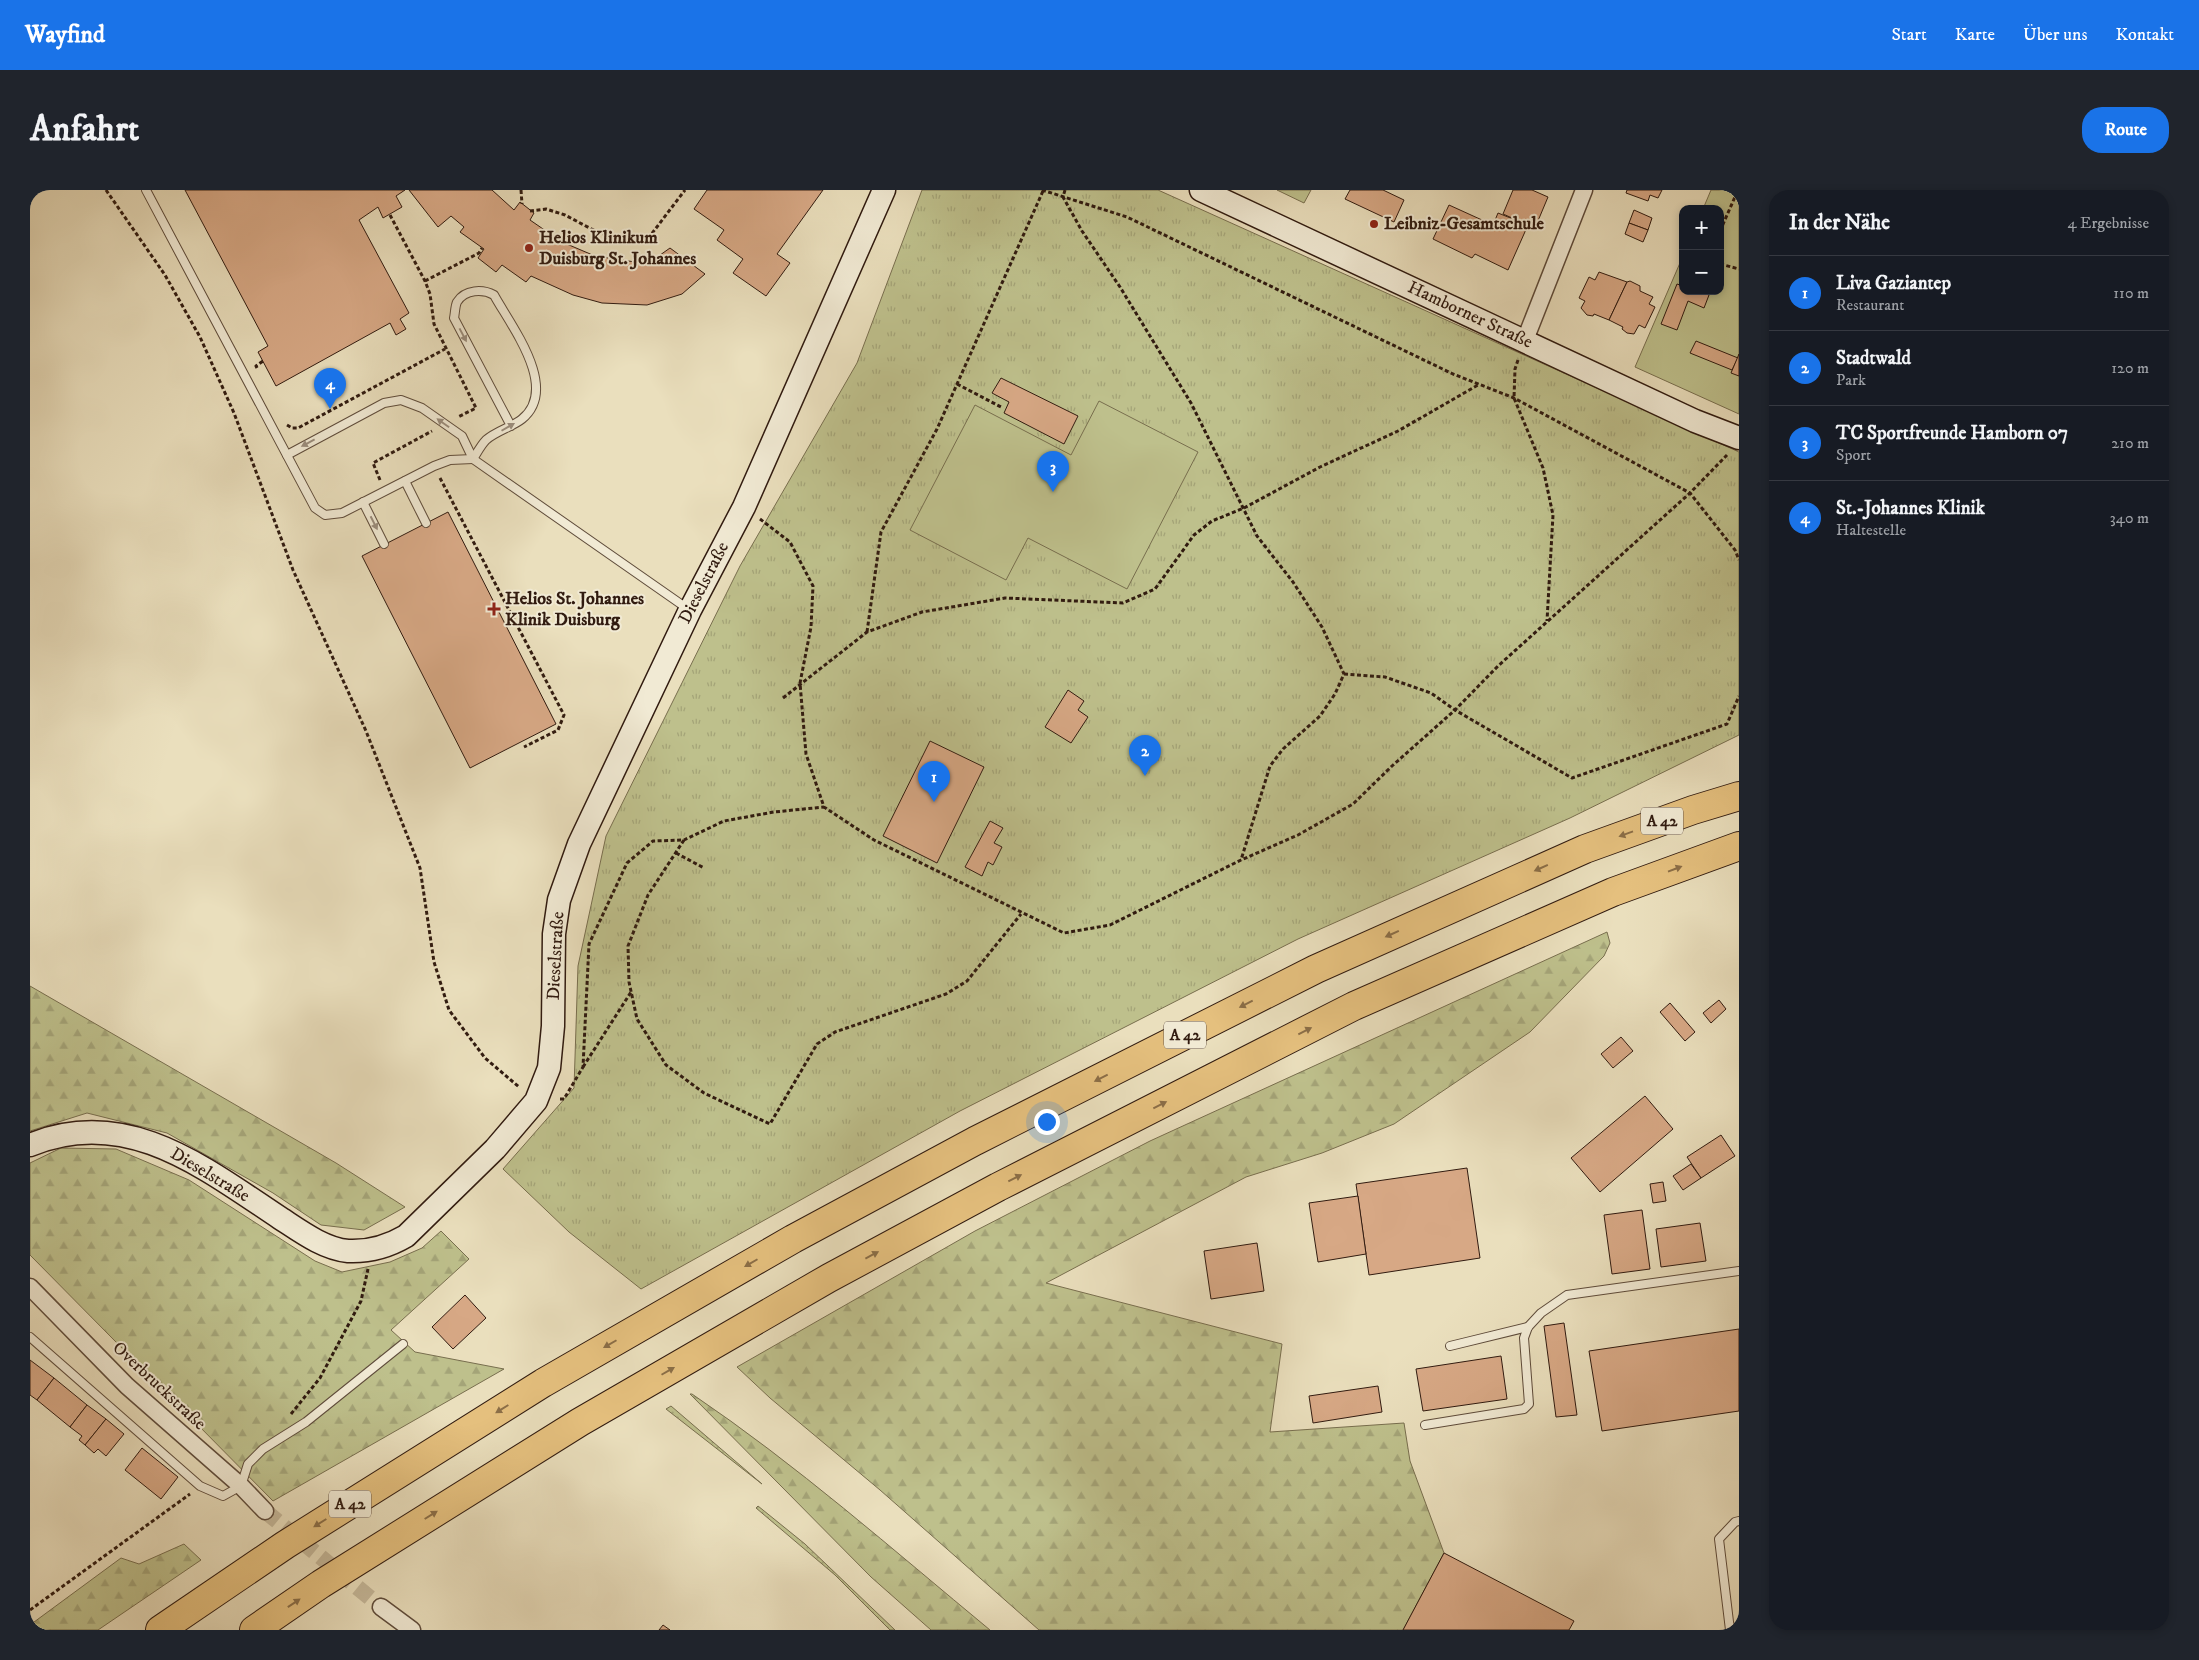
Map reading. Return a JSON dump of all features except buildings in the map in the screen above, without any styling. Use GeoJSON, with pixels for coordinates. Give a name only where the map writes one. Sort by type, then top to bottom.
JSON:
{"type":"FeatureCollection","features":[{"type":"Feature","properties":{"kind":"highway","name":"A 42"},"geometry":{"type":"LineString","coordinates":[[160,1630],[293,1540],[543,1383],[793,1239],[976,1141],[1316,969],[1585,849],[1693,810],[1739,796]]}},
{"type":"Feature","properties":{"kind":"highway"},"geometry":{"type":"LineString","coordinates":[[254,1630],[321,1584],[580,1422],[829,1278],[998,1187],[1354,1006],[1613,892],[1739,846]]}},
{"type":"Feature","properties":{"kind":"street","name":"Dieselstraße"},"geometry":{"type":"LineString","coordinates":[[30,1145],[73,1132],[121,1133],[160,1146],[200,1164],[314,1240],[347,1251],[372,1249],[393,1244],[423,1221],[495,1149],[536,1101],[550,1068],[554,1026],[552,972],[554,934],[559,900],[579,844],[690,610],[744,506],[884,190]]}},
{"type":"Feature","properties":{"kind":"street","name":"Hamborner Straße"},"geometry":{"type":"LineString","coordinates":[[1201,190],[1525,340],[1695,421],[1736,443]]}},
{"type":"Feature","properties":{"kind":"street"},"geometry":{"type":"LineString","coordinates":[[1525,340],[1584,190]]}},
{"type":"Feature","properties":{"kind":"street","name":"Overbruckstraße"},"geometry":{"type":"LineString","coordinates":[[30,1287],[127,1386],[241,1486],[265,1511]]}},
{"type":"Feature","properties":{"kind":"street"},"geometry":{"type":"LineString","coordinates":[[381,1607],[412,1630]]}},
{"type":"Feature","properties":{"kind":"lane"},"geometry":{"type":"LineString","coordinates":[[146,190],[315,508],[325,515],[342,513],[434,466],[450,460],[473,459]]}},
{"type":"Feature","properties":{"kind":"lane"},"geometry":{"type":"LineString","coordinates":[[473,459],[486,440],[511,426],[531,411],[537,381],[532,365],[494,296],[484,290],[468,292],[457,302],[454,318],[511,426]]}},
{"type":"Feature","properties":{"kind":"lane"},"geometry":{"type":"LineString","coordinates":[[287,455],[384,403],[401,400],[422,408],[462,436],[473,459],[690,610]]}},
{"type":"Feature","properties":{"kind":"lane"},"geometry":{"type":"LineString","coordinates":[[405,481],[426,523]]}},
{"type":"Feature","properties":{"kind":"lane"},"geometry":{"type":"LineString","coordinates":[[363,502],[384,544]]}},
{"type":"Feature","properties":{"kind":"lane"},"geometry":{"type":"LineString","coordinates":[[1425,1424],[1524,1409],[1529,1404],[1524,1351],[1524,1338],[1528,1327],[1541,1313],[1567,1295],[1739,1271]]}},
{"type":"Feature","properties":{"kind":"lane"},"geometry":{"type":"LineString","coordinates":[[1450,1346],[1528,1327]]}},
{"type":"Feature","properties":{"kind":"lane"},"geometry":{"type":"LineString","coordinates":[[30,1338],[200,1486],[224,1496],[241,1486],[248,1464],[263,1449],[306,1422],[403,1344]]}},
{"type":"Feature","properties":{"kind":"lane"},"geometry":{"type":"LineString","coordinates":[[1730,1630],[1719,1539],[1735,1522],[1739,1521]]}},
{"type":"Feature","properties":{"kind":"path"},"geometry":{"type":"LineString","coordinates":[[106,190],[165,275],[200,337],[234,413],[293,570],[366,730],[420,868],[434,962],[449,1010],[485,1058],[536,1101],[564,1099],[631,991]]}},
{"type":"Feature","properties":{"kind":"path"},"geometry":{"type":"LineString","coordinates":[[521,190],[522,204]]}},
{"type":"Feature","properties":{"kind":"path"},"geometry":{"type":"LineString","coordinates":[[530,210],[546,209],[565,215],[599,233],[626,240],[650,236],[685,190]]}},
{"type":"Feature","properties":{"kind":"path"},"geometry":{"type":"LineString","coordinates":[[867,632],[881,532],[937,429],[1042,190],[1127,217],[1453,374],[1514,398],[1690,493],[1735,550],[1739,560]]}},
{"type":"Feature","properties":{"kind":"path"},"geometry":{"type":"LineString","coordinates":[[1065,190],[1063,197],[1082,231],[1192,404],[1257,536],[1293,582],[1322,627],[1344,674],[1335,694],[1320,716],[1283,749],[1270,766],[1241,860]]}},
{"type":"Feature","properties":{"kind":"path"},"geometry":{"type":"LineString","coordinates":[[1724,222],[1738,190]]}},
{"type":"Feature","properties":{"kind":"path"},"geometry":{"type":"LineString","coordinates":[[380,480],[373,463],[476,408],[434,324],[430,294],[425,281],[390,215]]}},
{"type":"Feature","properties":{"kind":"path"},"geometry":{"type":"LineString","coordinates":[[425,281],[478,253],[482,248]]}},
{"type":"Feature","properties":{"kind":"path"},"geometry":{"type":"LineString","coordinates":[[1724,265],[1739,269]]}},
{"type":"Feature","properties":{"kind":"path"},"geometry":{"type":"LineString","coordinates":[[1525,340],[1515,369],[1514,398],[1543,468],[1553,516],[1547,622]]}},
{"type":"Feature","properties":{"kind":"path"},"geometry":{"type":"LineString","coordinates":[[286,423],[292,428],[298,428],[445,349]]}},
{"type":"Feature","properties":{"kind":"path"},"geometry":{"type":"LineString","coordinates":[[260,374],[256,366],[263,361]]}},
{"type":"Feature","properties":{"kind":"path"},"geometry":{"type":"LineString","coordinates":[[957,384],[1001,407]]}},
{"type":"Feature","properties":{"kind":"path"},"geometry":{"type":"LineString","coordinates":[[783,698],[867,632],[922,612],[1005,598],[1123,603],[1155,589],[1194,535],[1212,521],[1244,508],[1320,467],[1398,431],[1478,384]]}},
{"type":"Feature","properties":{"kind":"path"},"geometry":{"type":"LineString","coordinates":[[744,506],[790,542],[813,586],[810,627],[800,683],[806,754],[824,807],[874,840],[1021,914],[1064,933],[1110,925],[1241,860],[1298,835],[1353,804],[1392,766],[1455,710],[1498,666],[1690,493],[1736,443]]}},
{"type":"Feature","properties":{"kind":"path"},"geometry":{"type":"LineString","coordinates":[[434,466],[564,716],[558,730],[524,747]]}},
{"type":"Feature","properties":{"kind":"path"},"geometry":{"type":"LineString","coordinates":[[1344,674],[1385,677],[1431,693],[1455,710],[1572,778],[1727,724],[1739,696]]}},
{"type":"Feature","properties":{"kind":"path"},"geometry":{"type":"LineString","coordinates":[[583,1067],[589,944],[627,863],[653,840],[684,840],[724,821],[774,812],[824,807]]}},
{"type":"Feature","properties":{"kind":"path"},"geometry":{"type":"LineString","coordinates":[[684,840],[648,895],[628,946],[631,991],[637,1019],[666,1065],[704,1093],[770,1124],[817,1044],[835,1032],[946,994],[967,982],[1021,914]]}},
{"type":"Feature","properties":{"kind":"path"},"geometry":{"type":"LineString","coordinates":[[676,853],[704,868]]}},
{"type":"Feature","properties":{"kind":"path"},"geometry":{"type":"LineString","coordinates":[[286,1421],[320,1378],[361,1301],[372,1249]]}},
{"type":"Feature","properties":{"kind":"path"},"geometry":{"type":"LineString","coordinates":[[30,1610],[200,1486]]}},
{"type":"Feature","properties":{"kind":"green space"},"geometry":{"type":"Polygon","coordinates":[[[922,190],[1158,190],[1739,452],[1739,735],[1570,818],[1298,939],[960,1111],[641,1289],[569,1232],[503,1169],[574,1088],[578,966],[606,836],[740,566],[857,363],[922,190]]]}},
{"type":"Feature","properties":{"kind":"green space"},"geometry":{"type":"Polygon","coordinates":[[[1277,190],[1311,190],[1304,203],[1277,190]]]}},
{"type":"Feature","properties":{"kind":"green space"},"geometry":{"type":"Polygon","coordinates":[[[1711,190],[1739,190],[1739,414],[1635,367],[1679,265],[1679,295],[1724,295],[1724,205],[1705,205],[1711,190]]]}},
{"type":"Feature","properties":{"kind":"green space"},"geometry":{"type":"Polygon","coordinates":[[[1099,401],[1198,452],[1127,589],[1028,538],[1006,580],[910,530],[975,405],[1071,455],[1099,401]]]}},
{"type":"Feature","properties":{"kind":"green space"},"geometry":{"type":"Polygon","coordinates":[[[1607,932],[1610,943],[1604,956],[1530,1032],[1394,1124],[1322,1153],[1246,1177],[1046,1283],[1282,1344],[1270,1432],[1404,1423],[1410,1461],[1444,1553],[1403,1630],[1039,1630],[880,1490],[770,1398],[737,1367],[975,1231],[1150,1141],[1607,932]]]}},
{"type":"Feature","properties":{"kind":"green space"},"geometry":{"type":"Polygon","coordinates":[[[30,986],[336,1163],[405,1207],[364,1230],[321,1225],[273,1193],[167,1133],[87,1113],[30,1131],[30,986]]]}},
{"type":"Feature","properties":{"kind":"green space"},"geometry":{"type":"Polygon","coordinates":[[[61,1148],[116,1149],[189,1180],[315,1261],[342,1272],[390,1262],[422,1248],[441,1231],[469,1259],[391,1330],[415,1352],[504,1369],[273,1501],[30,1255],[30,1163],[61,1148]]]}},
{"type":"Feature","properties":{"kind":"green space"},"geometry":{"type":"Polygon","coordinates":[[[690,1394],[769,1449],[990,1630],[931,1630],[871,1577],[690,1394]]]}},
{"type":"Feature","properties":{"kind":"green space"},"geometry":{"type":"Polygon","coordinates":[[[671,1406],[762,1484],[666,1409],[671,1406]]]}},
{"type":"Feature","properties":{"kind":"green space"},"geometry":{"type":"Polygon","coordinates":[[[758,1506],[805,1544],[895,1630],[890,1630],[835,1575],[756,1508],[758,1506]]]}},
{"type":"Feature","properties":{"kind":"green space"},"geometry":{"type":"Polygon","coordinates":[[[184,1544],[201,1560],[98,1630],[30,1630],[30,1625],[121,1558],[139,1564],[184,1544]]]}},
{"type":"Feature","properties":{"kind":"tunnel"},"geometry":{"type":"LineString","coordinates":[[265,1511],[381,1607]]}},
{"type":"Feature","properties":{"kind":"place","name":"Leibniz-Gesamtschule"},"geometry":{"type":"Point","coordinates":[1374,224]}},
{"type":"Feature","properties":{"kind":"place","name":"Helios Klinikum Duisburg St. Johannes"},"geometry":{"type":"Point","coordinates":[529,248]}},
{"type":"Feature","properties":{"kind":"place","name":"St.-Johannes Klinik"},"geometry":{"type":"Point","coordinates":[330,409]}},
{"type":"Feature","properties":{"kind":"place","name":"TC Sportfreunde Hamborn 07"},"geometry":{"type":"Point","coordinates":[1053,492]}},
{"type":"Feature","properties":{"kind":"place","name":"Helios St. Johannes Klinik Duisburg"},"geometry":{"type":"Point","coordinates":[494,609]}},
{"type":"Feature","properties":{"kind":"place","name":"Stadtwald"},"geometry":{"type":"Point","coordinates":[1145,776]}},
{"type":"Feature","properties":{"kind":"place","name":"Liva Gaziantep"},"geometry":{"type":"Point","coordinates":[934,802]}}]}
